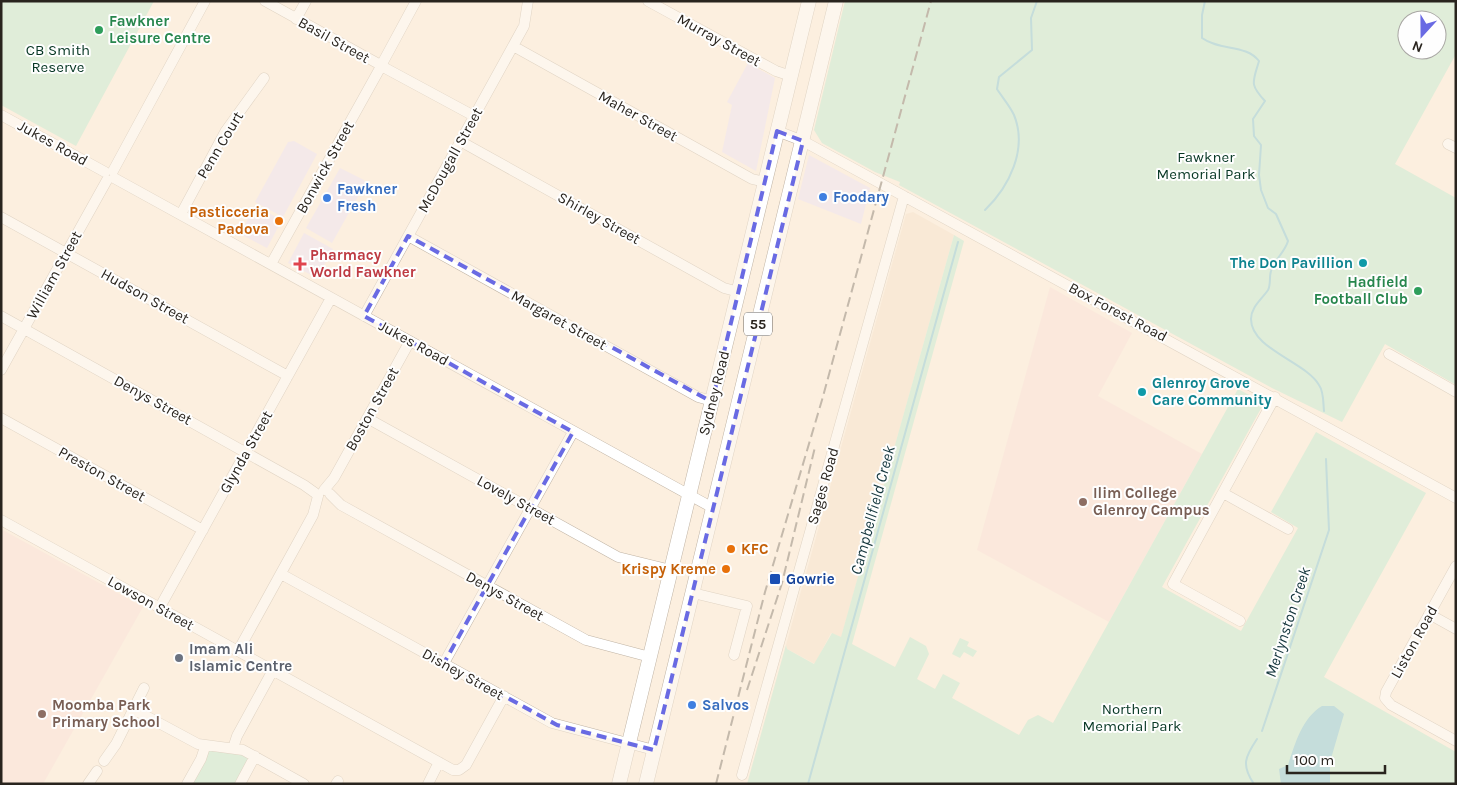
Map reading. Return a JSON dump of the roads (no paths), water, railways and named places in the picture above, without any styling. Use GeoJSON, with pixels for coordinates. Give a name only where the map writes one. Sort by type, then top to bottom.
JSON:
{"type":"FeatureCollection","features":[{"type":"Feature","properties":{"kind":"highway","name":"Sydney Road"},"geometry":{"type":"LineString","coordinates":[[619,784],[809,1]]}},
{"type":"Feature","properties":{"kind":"highway","name":"Sydney Road"},"geometry":{"type":"LineString","coordinates":[[646,784],[836,1]]}},
{"type":"Feature","properties":{"kind":"street","name":"William Street"},"geometry":{"type":"LineString","coordinates":[[1,370],[205,1]]}},
{"type":"Feature","properties":{"kind":"street","name":"Basil Street"},"geometry":{"type":"LineString","coordinates":[[265,1],[474,116]]}},
{"type":"Feature","properties":{"kind":"street"},"geometry":{"type":"LineString","coordinates":[[296,19],[306,1]]}},
{"type":"Feature","properties":{"kind":"street","name":"Bonwick Street"},"geometry":{"type":"LineString","coordinates":[[271,264],[416,1]]}},
{"type":"Feature","properties":{"kind":"street","name":"McDougall Street"},"geometry":{"type":"LineString","coordinates":[[364,316],[524,26],[528,1]]}},
{"type":"Feature","properties":{"kind":"street","name":"Murray Street"},"geometry":{"type":"LineString","coordinates":[[648,1],[776,72],[791,76]]}},
{"type":"Feature","properties":{"kind":"street","name":"Maher Street"},"geometry":{"type":"LineString","coordinates":[[513,46],[752,179],[765,182]]}},
{"type":"Feature","properties":{"kind":"street","name":"Penn Court"},"geometry":{"type":"LineString","coordinates":[[181,214],[226,132],[264,78]]}},
{"type":"Feature","properties":{"kind":"street","name":"Jukes Road"},"geometry":{"type":"LineString","coordinates":[[1,115],[713,508]]}},
{"type":"Feature","properties":{"kind":"street","name":"Box Forest Road"},"geometry":{"type":"LineString","coordinates":[[778,131],[803,141],[1456,498]]}},
{"type":"Feature","properties":{"kind":"street","name":"Shirley Street"},"geometry":{"type":"LineString","coordinates":[[460,141],[724,288],[739,292]]}},
{"type":"Feature","properties":{"kind":"street","name":"Sages Road"},"geometry":{"type":"LineString","coordinates":[[742,775],[904,196]]}},
{"type":"Feature","properties":{"kind":"street","name":"Hudson Street"},"geometry":{"type":"LineString","coordinates":[[1,217],[288,376]]}},
{"type":"Feature","properties":{"kind":"street","name":"Margaret Street"},"geometry":{"type":"LineString","coordinates":[[408,236],[698,397],[712,401]]}},
{"type":"Feature","properties":{"kind":"street","name":"Glynda Street"},"geometry":{"type":"LineString","coordinates":[[160,607],[331,298]]}},
{"type":"Feature","properties":{"kind":"street","name":"Denys Street"},"geometry":{"type":"LineString","coordinates":[[1,316],[586,640],[650,657]]}},
{"type":"Feature","properties":{"kind":"street","name":"Boston Street"},"geometry":{"type":"LineString","coordinates":[[238,651],[410,341]]}},
{"type":"Feature","properties":{"kind":"street"},"geometry":{"type":"LineString","coordinates":[[1388,354],[1456,392]]}},
{"type":"Feature","properties":{"kind":"street"},"geometry":{"type":"LineString","coordinates":[[1240,621],[1173,584],[1275,398]]}},
{"type":"Feature","properties":{"kind":"street","name":"Preston Street"},"geometry":{"type":"LineString","coordinates":[[1,418],[203,530]]}},
{"type":"Feature","properties":{"kind":"street","name":"Lovely Street"},"geometry":{"type":"LineString","coordinates":[[367,418],[618,557],[671,570]]}},
{"type":"Feature","properties":{"kind":"street"},"geometry":{"type":"LineString","coordinates":[[444,663],[574,432]]}},
{"type":"Feature","properties":{"kind":"street"},"geometry":{"type":"LineString","coordinates":[[1223,493],[1288,529]]}},
{"type":"Feature","properties":{"kind":"street","name":"Lowson Street"},"geometry":{"type":"LineString","coordinates":[[1,520],[453,770],[459,770],[466,765],[504,696]]}},
{"type":"Feature","properties":{"kind":"street","name":"Liston Road"},"geometry":{"type":"LineString","coordinates":[[1456,566],[1386,692],[1385,698],[1391,705],[1456,741]]}},
{"type":"Feature","properties":{"kind":"street","name":"Disney Street"},"geometry":{"type":"LineString","coordinates":[[281,574],[557,725],[654,750]]}},
{"type":"Feature","properties":{"kind":"street"},"geometry":{"type":"LineString","coordinates":[[693,593],[746,606],[734,655]]}},
{"type":"Feature","properties":{"kind":"street"},"geometry":{"type":"LineString","coordinates":[[1429,614],[1456,629]]}},
{"type":"Feature","properties":{"kind":"street"},"geometry":{"type":"LineString","coordinates":[[233,748],[237,736],[273,670]]}},
{"type":"Feature","properties":{"kind":"street"},"geometry":{"type":"LineString","coordinates":[[104,761],[116,744],[144,688]]}},
{"type":"Feature","properties":{"kind":"street"},"geometry":{"type":"LineString","coordinates":[[133,709],[204,747],[233,748],[254,756],[304,784]]}},
{"type":"Feature","properties":{"kind":"street"},"geometry":{"type":"LineString","coordinates":[[187,784],[201,759],[204,747]]}},
{"type":"Feature","properties":{"kind":"street"},"geometry":{"type":"LineString","coordinates":[[240,784],[254,756]]}},
{"type":"Feature","properties":{"kind":"street"},"geometry":{"type":"LineString","coordinates":[[428,784],[439,762]]}},
{"type":"Feature","properties":{"kind":"street"},"geometry":{"type":"LineString","coordinates":[[88,784],[97,771]]}},
{"type":"Feature","properties":{"kind":"water"},"geometry":{"type":"Polygon","coordinates":[[[1322,706],[1334,706],[1344,714],[1330,762],[1330,784],[1281,784],[1279,769],[1288,765],[1304,724],[1322,706]]]}},
{"type":"Feature","properties":{"kind":"waterway","name":"Campbellfield Creek"},"geometry":{"type":"LineString","coordinates":[[985,210],[1002,190],[1014,167],[1019,141],[1014,115],[997,89],[999,77],[1032,50],[1031,18],[1037,1]]}},
{"type":"Feature","properties":{"kind":"waterway","name":"Merlynston Creek"},"geometry":{"type":"LineString","coordinates":[[1205,1],[1202,15],[1202,38],[1217,45],[1247,52],[1259,61],[1254,86],[1265,101],[1253,119],[1254,136],[1261,145],[1259,175],[1261,190],[1268,208],[1276,214],[1288,241],[1285,249],[1272,267],[1268,290],[1257,303],[1251,315],[1253,330],[1269,347],[1312,377],[1322,391],[1324,411]]}},
{"type":"Feature","properties":{"kind":"waterway","name":"Campbellfield Creek"},"geometry":{"type":"LineString","coordinates":[[808,784],[958,242]]}},
{"type":"Feature","properties":{"kind":"waterway","name":"Merlynston Creek"},"geometry":{"type":"LineString","coordinates":[[1262,731],[1329,530],[1326,459]]}},
{"type":"Feature","properties":{"kind":"waterway","name":"Merlynston Creek"},"geometry":{"type":"LineString","coordinates":[[1254,784],[1247,771],[1246,761],[1257,739]]}},
{"type":"Feature","properties":{"kind":"railway"},"geometry":{"type":"LineString","coordinates":[[716,784],[765,592],[822,400],[931,1]]}},
{"type":"Feature","properties":{"kind":"railway"},"geometry":{"type":"LineString","coordinates":[[747,690],[782,583],[815,447]]}},
{"type":"Feature","properties":{"kind":"place","name":"Fawkner Leisure Centre"},"geometry":{"type":"Point","coordinates":[99,30]}},
{"type":"Feature","properties":{"kind":"place","name":"Foodary"},"geometry":{"type":"Point","coordinates":[823,197]}},
{"type":"Feature","properties":{"kind":"place","name":"Fawkner Fresh"},"geometry":{"type":"Point","coordinates":[327,198]}},
{"type":"Feature","properties":{"kind":"place","name":"Pasticceria Padova"},"geometry":{"type":"Point","coordinates":[279,221]}},
{"type":"Feature","properties":{"kind":"place","name":"The Don Pavillion"},"geometry":{"type":"Point","coordinates":[1363,263]}},
{"type":"Feature","properties":{"kind":"place","name":"Pharmacy World Fawkner"},"geometry":{"type":"Point","coordinates":[300,264]}},
{"type":"Feature","properties":{"kind":"place","name":"Hadfield Football Club"},"geometry":{"type":"Point","coordinates":[1418,291]}},
{"type":"Feature","properties":{"kind":"place","name":"Glenroy Grove Care Community"},"geometry":{"type":"Point","coordinates":[1142,392]}},
{"type":"Feature","properties":{"kind":"place","name":"Ilim College Glenroy Campus"},"geometry":{"type":"Point","coordinates":[1083,502]}},
{"type":"Feature","properties":{"kind":"place","name":"KFC"},"geometry":{"type":"Point","coordinates":[731,549]}},
{"type":"Feature","properties":{"kind":"place","name":"Krispy Kreme"},"geometry":{"type":"Point","coordinates":[726,569]}},
{"type":"Feature","properties":{"kind":"place","name":"Gowrie"},"geometry":{"type":"Point","coordinates":[775,579]}},
{"type":"Feature","properties":{"kind":"place","name":"Imam Ali Islamic Centre"},"geometry":{"type":"Point","coordinates":[179,658]}},
{"type":"Feature","properties":{"kind":"place","name":"Salvos"},"geometry":{"type":"Point","coordinates":[692,705]}},
{"type":"Feature","properties":{"kind":"place","name":"Moomba Park Primary School"},"geometry":{"type":"Point","coordinates":[42,714]}},
{"type":"Feature","properties":{"kind":"park label","name":"CB Smith Reserve"},"geometry":{"type":"Point","coordinates":[58,58]}},
{"type":"Feature","properties":{"kind":"park label","name":"Fawkner Memorial Park"},"geometry":{"type":"Point","coordinates":[1206,166]}},
{"type":"Feature","properties":{"kind":"park label","name":"Northern Memorial Park"},"geometry":{"type":"Point","coordinates":[1132,718]}}]}
